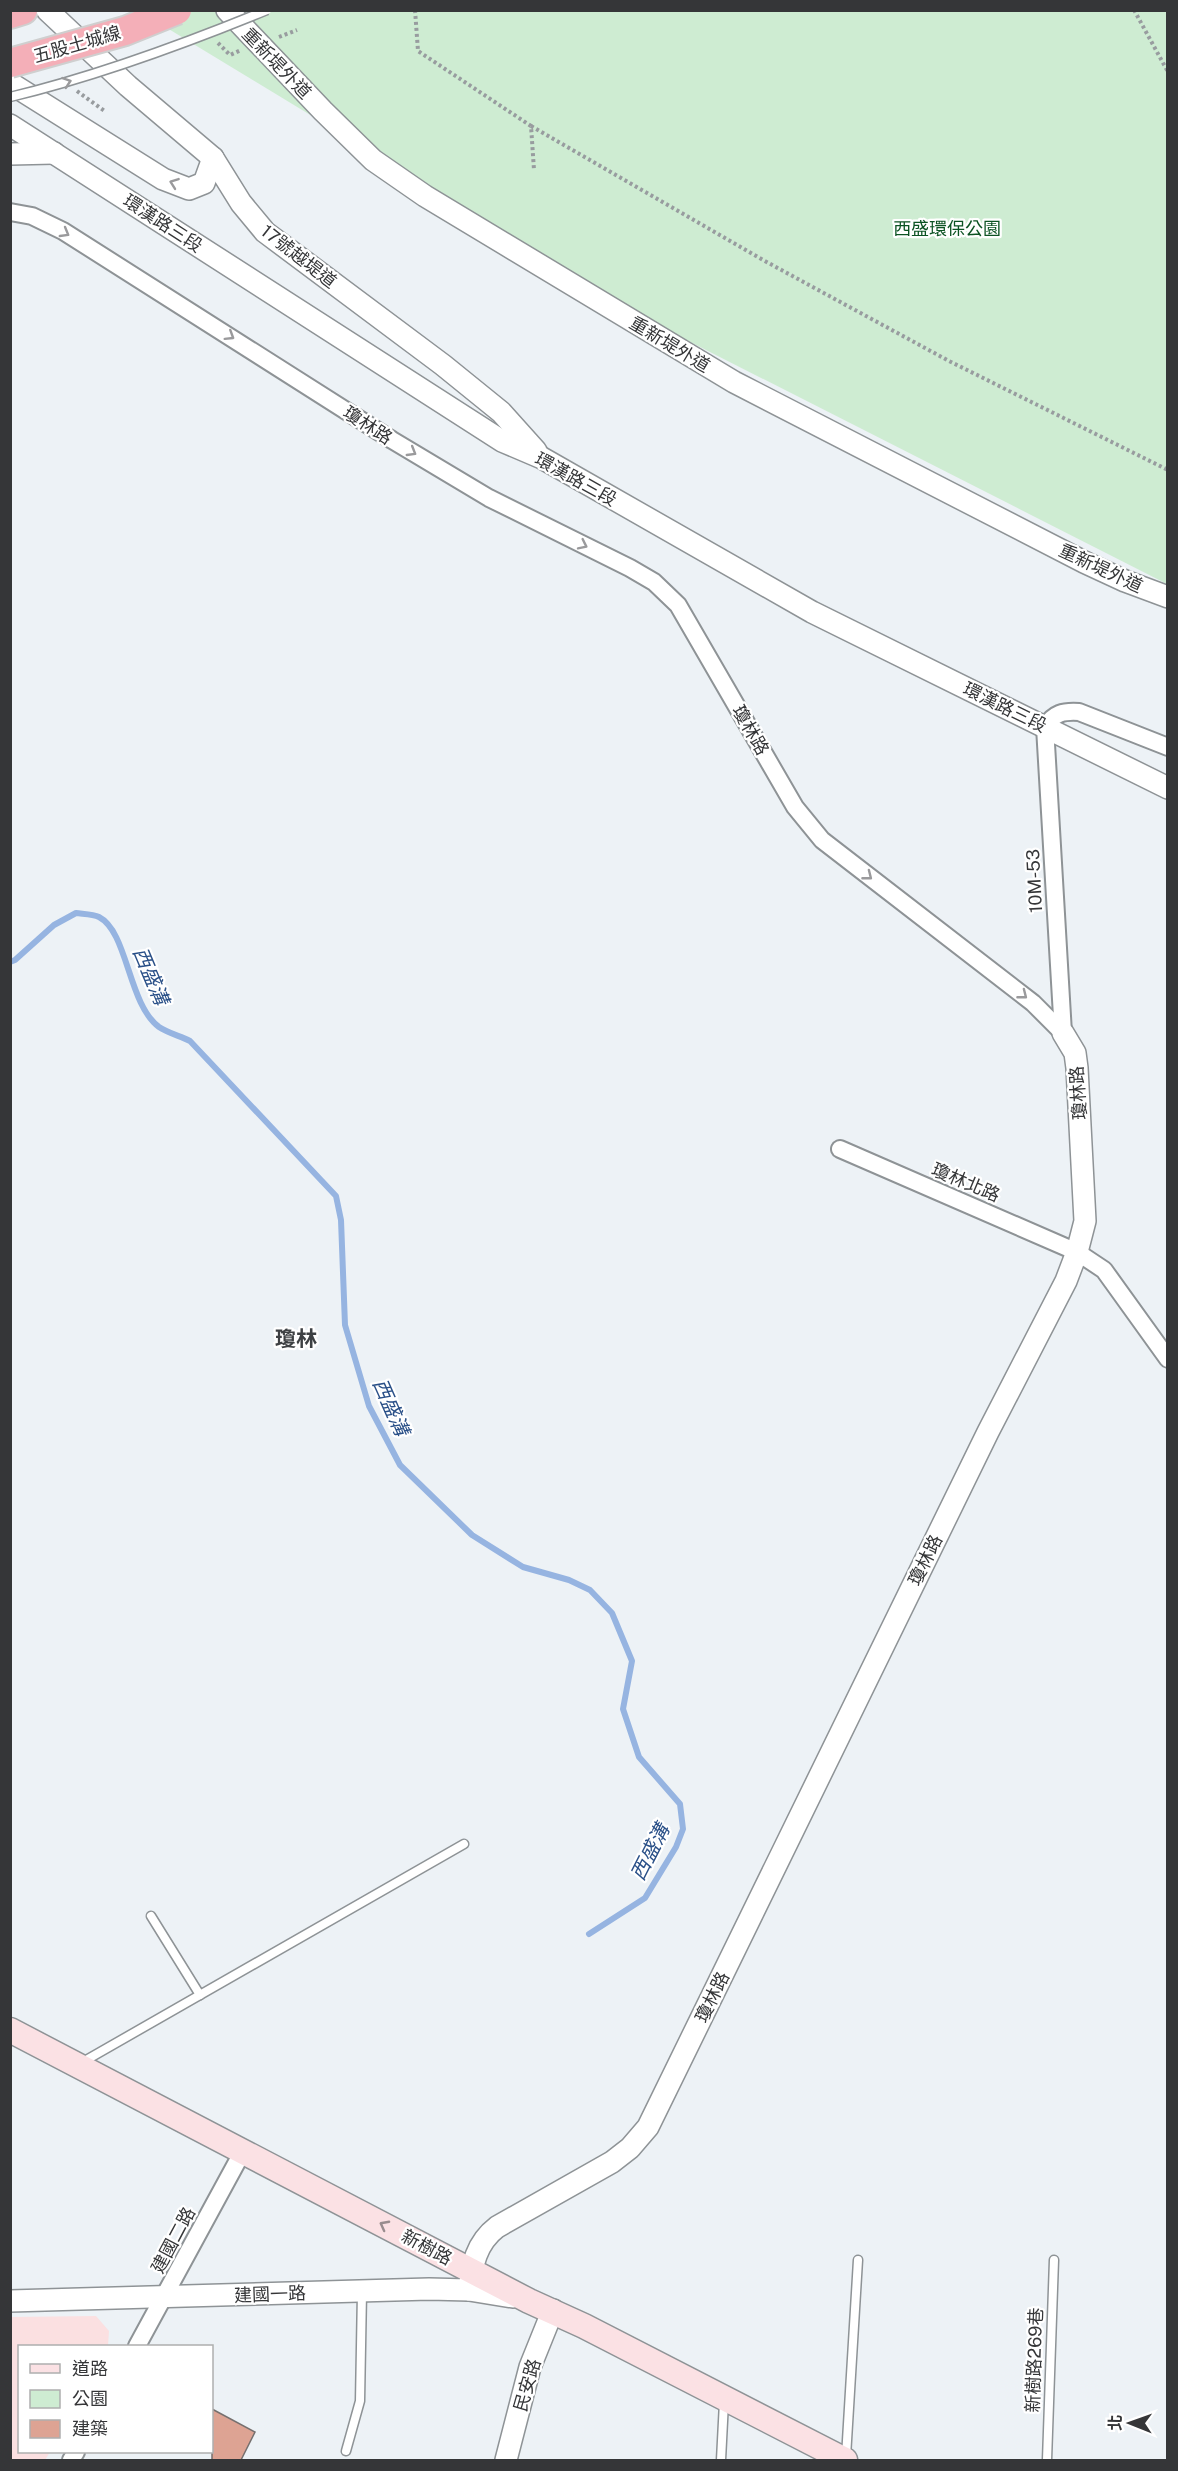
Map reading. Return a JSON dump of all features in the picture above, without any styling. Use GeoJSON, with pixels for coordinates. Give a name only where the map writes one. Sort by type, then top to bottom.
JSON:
{"type":"FeatureCollection","features":[{"type":"Feature","properties":{"kind":"highway"},"geometry":{"type":"LineString","coordinates":[[10,14],[23,10]]}},
{"type":"Feature","properties":{"kind":"highway","name":"五股土城線"},"geometry":{"type":"LineString","coordinates":[[10,63],[125,31],[177,10]]}},
{"type":"Feature","properties":{"kind":"main road","name":"新樹路"},"geometry":{"type":"LineString","coordinates":[[10,2030],[243,2151],[470,2280],[553,2310],[845,2460]]}},
{"type":"Feature","properties":{"kind":"street","name":"17號越堤道"},"geometry":{"type":"LineString","coordinates":[[47,10],[128,86],[213,158],[241,203],[265,232],[443,365],[501,412],[542,458]]}},
{"type":"Feature","properties":{"kind":"street","name":"重新堤外道"},"geometry":{"type":"LineString","coordinates":[[227,10],[373,160],[425,196],[734,382],[1084,562],[1167,597]]}},
{"type":"Feature","properties":{"kind":"street"},"geometry":{"type":"LineString","coordinates":[[10,83],[163,180],[189,189],[204,183],[213,158]]}},
{"type":"Feature","properties":{"kind":"street","name":"環漢路三段"},"geometry":{"type":"LineString","coordinates":[[10,125],[502,441],[542,458],[812,612],[1167,788]]}},
{"type":"Feature","properties":{"kind":"street"},"geometry":{"type":"LineString","coordinates":[[10,154],[54,153]]}},
{"type":"Feature","properties":{"kind":"street","name":"瓊林路"},"geometry":{"type":"LineString","coordinates":[[10,212],[32,216],[63,231],[392,440],[489,498],[654,582],[678,605],[795,807],[822,840],[1033,1003],[1063,1033],[1075,1053],[1085,1221],[1066,1281],[988,1432],[648,2127],[630,2148],[612,2162],[497,2226],[486,2235],[478,2248],[470,2280]]}},
{"type":"Feature","properties":{"kind":"street"},"geometry":{"type":"LineString","coordinates":[[1045,726],[1051,717],[1064,711],[1079,712],[1167,747]]}},
{"type":"Feature","properties":{"kind":"street","name":"10M-53"},"geometry":{"type":"LineString","coordinates":[[1045,726],[1063,1033]]}},
{"type":"Feature","properties":{"kind":"street","name":"瓊林北路"},"geometry":{"type":"LineString","coordinates":[[840,1149],[1077,1252],[1104,1270],[1167,1359]]}},
{"type":"Feature","properties":{"kind":"street","name":"建國二路"},"geometry":{"type":"LineString","coordinates":[[138,2345],[243,2151]]}},
{"type":"Feature","properties":{"kind":"street","name":"建國一路"},"geometry":{"type":"LineString","coordinates":[[10,2301],[363,2291],[470,2280]]}},
{"type":"Feature","properties":{"kind":"street","name":"民安路"},"geometry":{"type":"LineString","coordinates":[[506,2460],[530,2367],[553,2310]]}},
{"type":"Feature","properties":{"kind":"lane"},"geometry":{"type":"LineString","coordinates":[[10,97],[51,87],[164,49],[267,10]]}},
{"type":"Feature","properties":{"kind":"lane"},"geometry":{"type":"LineString","coordinates":[[78,2064],[464,1844]]}},
{"type":"Feature","properties":{"kind":"lane"},"geometry":{"type":"LineString","coordinates":[[151,1916],[200,1995]]}},
{"type":"Feature","properties":{"kind":"lane"},"geometry":{"type":"LineString","coordinates":[[845,2460],[858,2260]]}},
{"type":"Feature","properties":{"kind":"lane","name":"新樹路269巷"},"geometry":{"type":"LineString","coordinates":[[1047,2460],[1054,2260]]}},
{"type":"Feature","properties":{"kind":"lane"},"geometry":{"type":"LineString","coordinates":[[346,2451],[360,2401],[363,2291]]}},
{"type":"Feature","properties":{"kind":"lane"},"geometry":{"type":"LineString","coordinates":[[721,2460],[724,2398]]}},
{"type":"Feature","properties":{"kind":"path"},"geometry":{"type":"LineString","coordinates":[[415,10],[418,51],[531,126],[763,260],[918,344],[1167,470]]}},
{"type":"Feature","properties":{"kind":"path"},"geometry":{"type":"LineString","coordinates":[[1134,10],[1167,72]]}},
{"type":"Feature","properties":{"kind":"path"},"geometry":{"type":"LineString","coordinates":[[531,126],[534,170]]}},
{"type":"Feature","properties":{"kind":"shaded area"},"geometry":{"type":"Polygon","coordinates":[[[96,2316],[109,2331],[108,2345],[18,2345],[18,2453],[49,2453],[45,2460],[11,2460],[11,2317],[96,2316]]]}},
{"type":"Feature","properties":{"kind":"green space","name":"西盛環保公園"},"geometry":{"type":"Polygon","coordinates":[[[139,11],[1167,11],[1167,584],[651,322],[139,11]]]}},
{"type":"Feature","properties":{"kind":"building"},"geometry":{"type":"Polygon","coordinates":[[[213,2410],[255,2432],[241,2460],[212,2460],[213,2410]]]}},
{"type":"Feature","properties":{"kind":"waterway","name":"西盛溝"},"geometry":{"type":"LineString","coordinates":[[10,962],[54,925],[76,913],[97,916],[109,925],[123,952],[134,986],[149,1016],[159,1027],[190,1041],[336,1196],[341,1220],[345,1325],[369,1406],[400,1465],[472,1535],[523,1567],[569,1580],[590,1590],[612,1613],[632,1661],[623,1709],[639,1757],[680,1804],[683,1829],[676,1847],[645,1898],[589,1934]]}},
{"type":"Feature","properties":{"kind":"district","name":"瓊林"},"geometry":{"type":"Point","coordinates":[296,1338]}}]}
